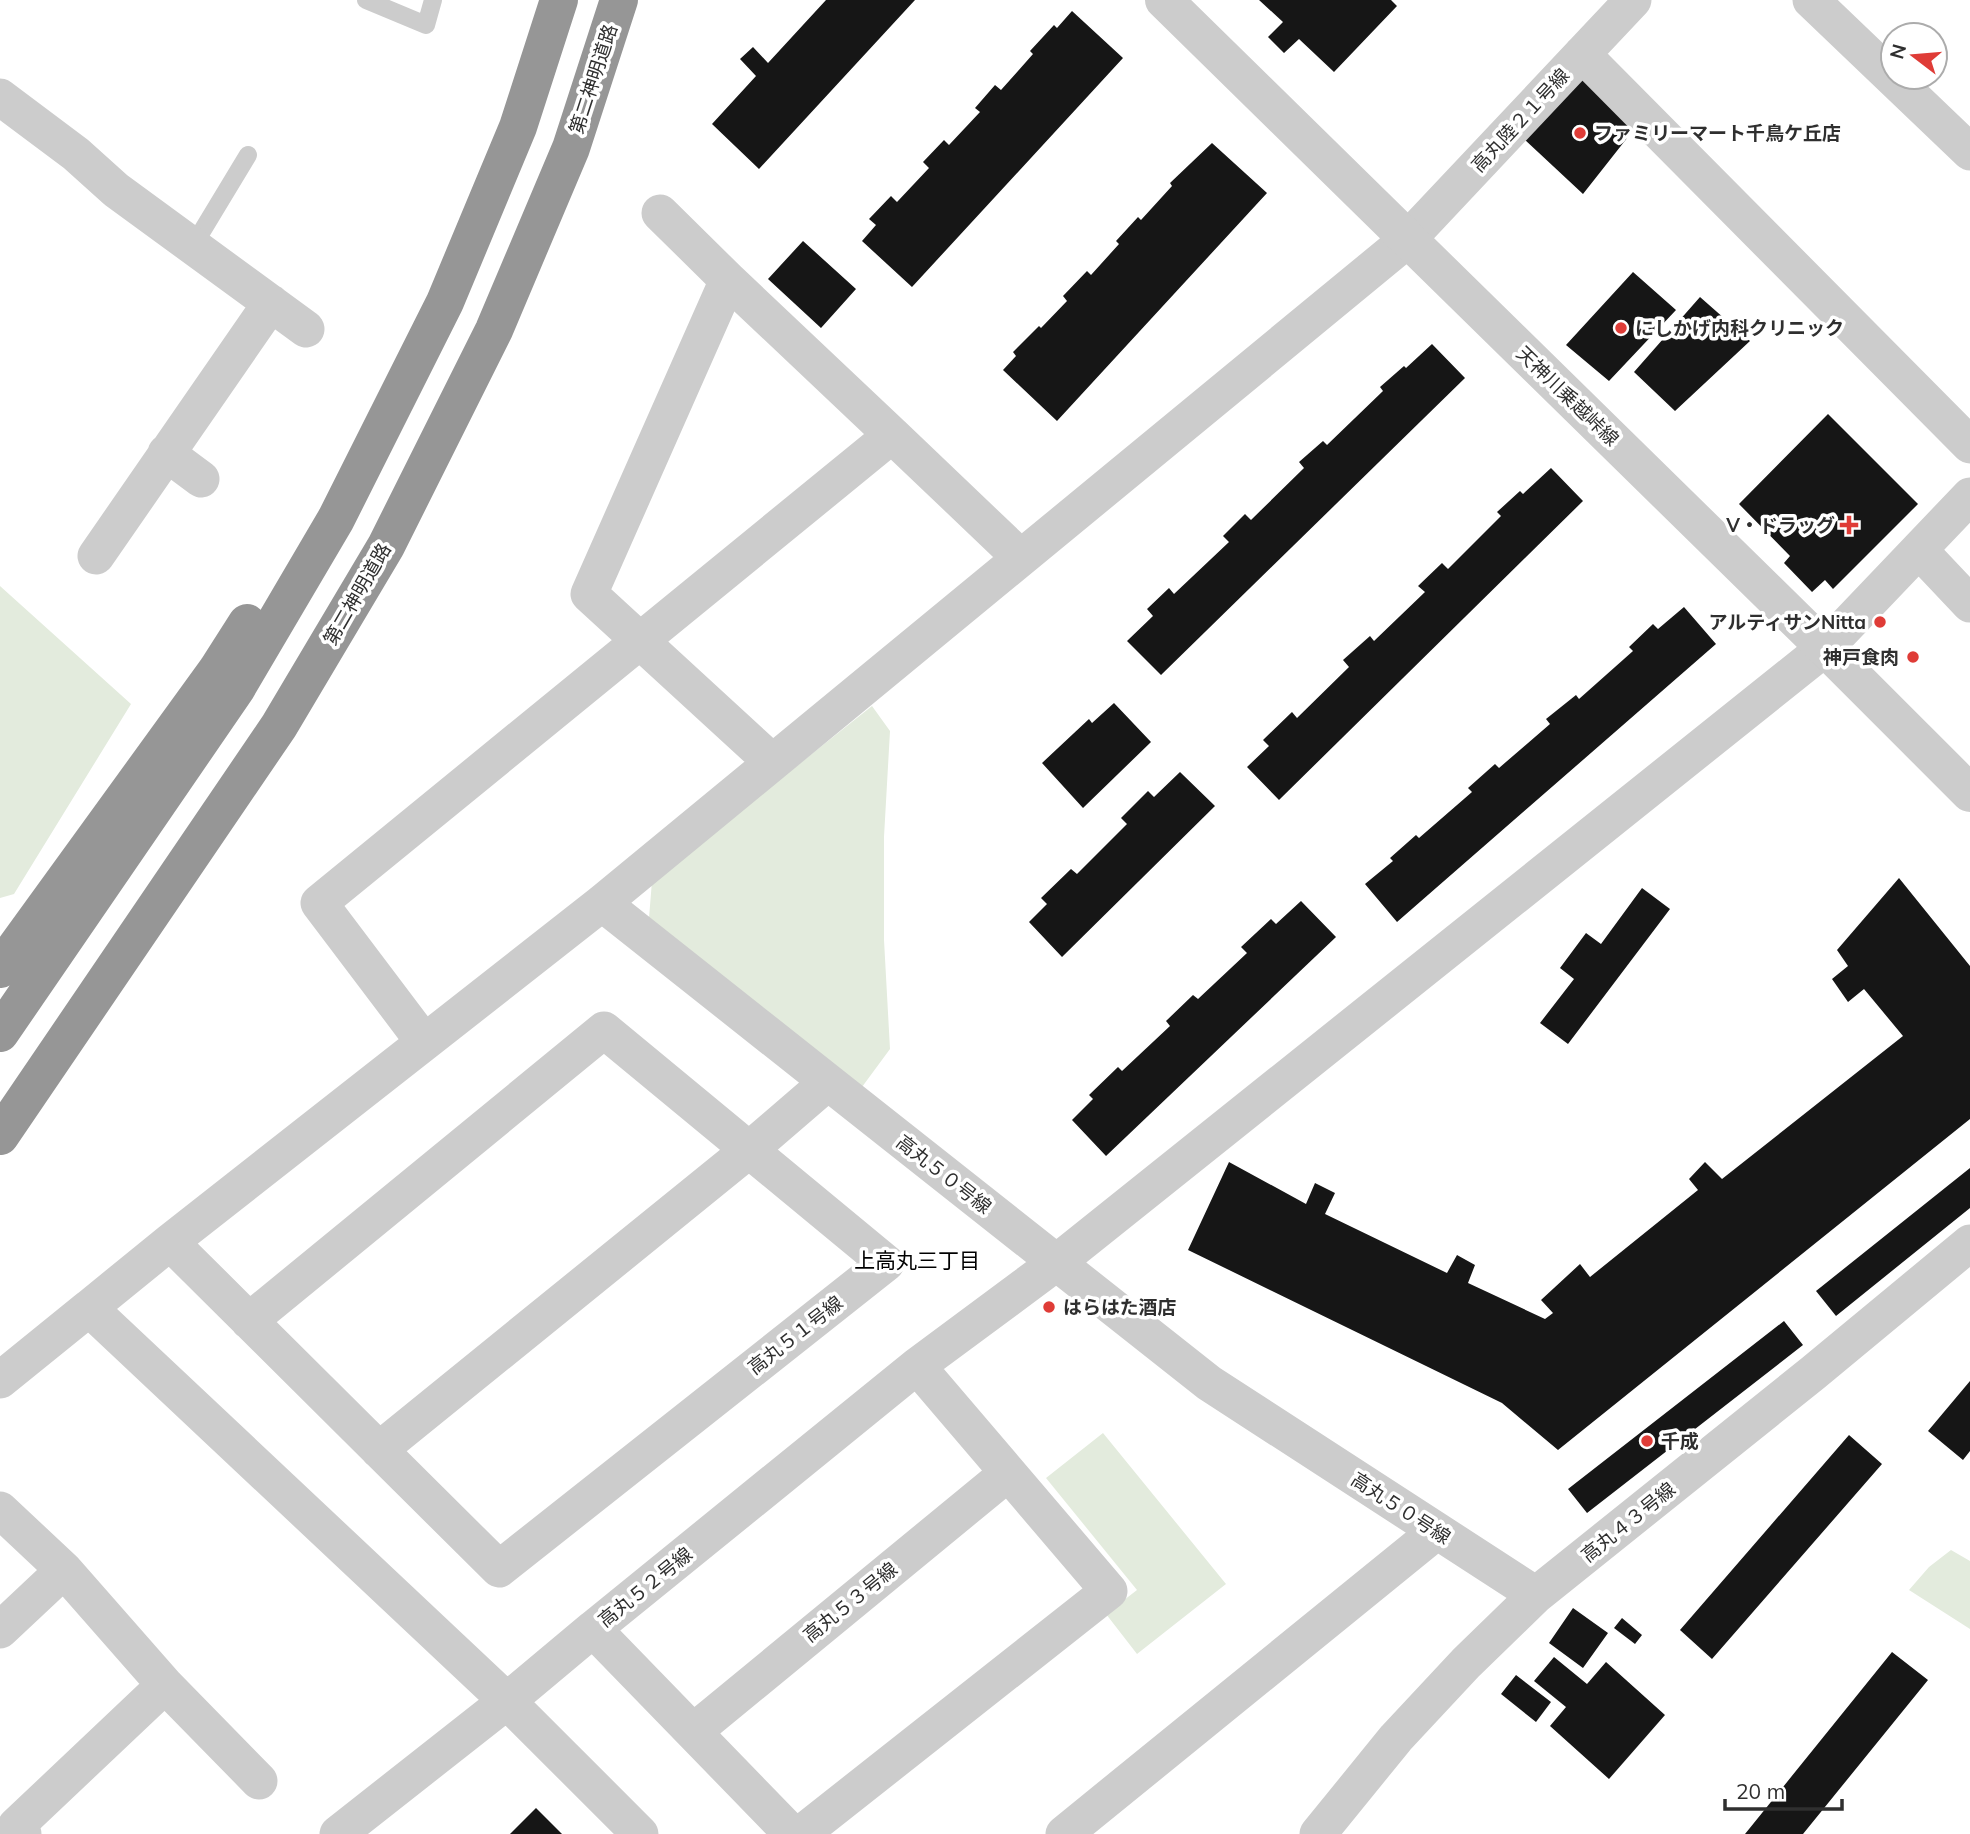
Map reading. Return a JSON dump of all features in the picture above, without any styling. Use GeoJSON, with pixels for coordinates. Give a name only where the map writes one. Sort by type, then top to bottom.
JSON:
{"type":"FeatureCollection","features":[{"type":"Feature","properties":{"kind":"highway"},"geometry":{"type":"LineString","coordinates":[[0,1033],[236,689],[336,519],[445,302],[518,127],[559,0]]}},
{"type":"Feature","properties":{"kind":"highway","name":"第二神明道路"},"geometry":{"type":"LineString","coordinates":[[0,1136],[279,726],[386,546],[499,318],[571,148],[619,0]]}},
{"type":"Feature","properties":{"kind":"highway"},"geometry":{"type":"LineString","coordinates":[[0,969],[216,670],[332,493],[445,302]]}},
{"type":"Feature","properties":{"kind":"street","name":"天神川乗越峠線"},"geometry":{"type":"LineString","coordinates":[[1164,0],[1970,793]]}},
{"type":"Feature","properties":{"kind":"street","name":"高丸陸２１号線"},"geometry":{"type":"LineString","coordinates":[[0,1380],[170,1242],[602,903],[1407,240],[1633,0]]}},
{"type":"Feature","properties":{"kind":"street"},"geometry":{"type":"LineString","coordinates":[[1811,0],[1970,152]]}},
{"type":"Feature","properties":{"kind":"street"},"geometry":{"type":"LineString","coordinates":[[1583,54],[1970,445]]}},
{"type":"Feature","properties":{"kind":"street"},"geometry":{"type":"LineString","coordinates":[[0,97],[76,154],[116,190],[306,329]]}},
{"type":"Feature","properties":{"kind":"street"},"geometry":{"type":"LineString","coordinates":[[660,213],[1021,558]]}},
{"type":"Feature","properties":{"kind":"street"},"geometry":{"type":"LineString","coordinates":[[728,280],[589,594],[772,762]]}},
{"type":"Feature","properties":{"kind":"street"},"geometry":{"type":"LineString","coordinates":[[96,556],[271,303]]}},
{"type":"Feature","properties":{"kind":"street"},"geometry":{"type":"LineString","coordinates":[[424,1042],[319,903],[892,435]]}},
{"type":"Feature","properties":{"kind":"street"},"geometry":{"type":"LineString","coordinates":[[166,453],[201,479]]}},
{"type":"Feature","properties":{"kind":"street","name":"高丸５２号線"},"geometry":{"type":"LineString","coordinates":[[792,1834],[593,1629],[917,1366],[1056,1263],[1825,648],[1970,496]]}},
{"type":"Feature","properties":{"kind":"street"},"geometry":{"type":"LineString","coordinates":[[1919,550],[1970,604]]}},
{"type":"Feature","properties":{"kind":"street","name":"高丸５０号線"},"geometry":{"type":"LineString","coordinates":[[602,903],[1209,1383],[1536,1595]]}},
{"type":"Feature","properties":{"kind":"street","name":"高丸５１号線"},"geometry":{"type":"LineString","coordinates":[[170,1242],[249,1321],[499,1569],[886,1263],[604,1030],[249,1321]]}},
{"type":"Feature","properties":{"kind":"street"},"geometry":{"type":"LineString","coordinates":[[379,1450],[749,1150],[828,1082]]}},
{"type":"Feature","properties":{"kind":"street","name":"高丸４３号線"},"geometry":{"type":"LineString","coordinates":[[1318,1834],[1396,1738],[1466,1663],[1536,1595],[1970,1243]]}},
{"type":"Feature","properties":{"kind":"street"},"geometry":{"type":"LineString","coordinates":[[89,1308],[507,1701],[640,1834]]}},
{"type":"Feature","properties":{"kind":"street"},"geometry":{"type":"LineString","coordinates":[[801,1834],[1109,1591],[917,1366]]}},
{"type":"Feature","properties":{"kind":"street","name":"高丸５３号線"},"geometry":{"type":"LineString","coordinates":[[693,1732],[1008,1473]]}},
{"type":"Feature","properties":{"kind":"street"},"geometry":{"type":"LineString","coordinates":[[0,1510],[64,1570],[165,1685],[259,1781]]}},
{"type":"Feature","properties":{"kind":"street"},"geometry":{"type":"LineString","coordinates":[[1064,1834],[1437,1531]]}},
{"type":"Feature","properties":{"kind":"street"},"geometry":{"type":"LineString","coordinates":[[0,1630],[64,1570]]}},
{"type":"Feature","properties":{"kind":"street"},"geometry":{"type":"LineString","coordinates":[[338,1834],[507,1701],[593,1629]]}},
{"type":"Feature","properties":{"kind":"street"},"geometry":{"type":"LineString","coordinates":[[23,1834],[16,1826],[165,1685]]}},
{"type":"Feature","properties":{"kind":"lane"},"geometry":{"type":"LineString","coordinates":[[366,0],[425,25],[433,0]]}},
{"type":"Feature","properties":{"kind":"lane"},"geometry":{"type":"LineString","coordinates":[[193,246],[248,155]]}},
{"type":"Feature","properties":{"kind":"shaded area"},"geometry":{"type":"Polygon","coordinates":[[[0,586],[131,704],[14,894],[0,898],[0,586]]]}},
{"type":"Feature","properties":{"kind":"shaded area"},"geometry":{"type":"Polygon","coordinates":[[[872,706],[890,731],[884,837],[884,940],[890,1049],[862,1087],[649,918],[652,881],[872,706]]]}},
{"type":"Feature","properties":{"kind":"shaded area"},"geometry":{"type":"Polygon","coordinates":[[[1103,1433],[1226,1584],[1137,1654],[1106,1614],[1137,1590],[1046,1478],[1103,1433]]]}},
{"type":"Feature","properties":{"kind":"shaded area"},"geometry":{"type":"Polygon","coordinates":[[[1951,1550],[1970,1561],[1970,1629],[1909,1590],[1929,1567],[1951,1550]]]}},
{"type":"Feature","properties":{"kind":"building"},"geometry":{"type":"Polygon","coordinates":[[[826,0],[915,0],[759,169],[712,124],[756,76],[740,59],[753,47],[768,63],[826,0]]]}},
{"type":"Feature","properties":{"kind":"building"},"geometry":{"type":"Polygon","coordinates":[[[1259,0],[1391,0],[1397,6],[1334,72],[1299,39],[1284,53],[1268,37],[1283,22],[1259,0]]]}},
{"type":"Feature","properties":{"kind":"building"},"geometry":{"type":"Polygon","coordinates":[[[1072,11],[1123,58],[912,287],[862,241],[876,225],[869,219],[891,196],[897,202],[929,168],[923,162],[944,140],[949,145],[980,112],[975,108],[995,85],[1001,90],[1033,54],[1030,51],[1054,25],[1057,28],[1072,11]]]}},
{"type":"Feature","properties":{"kind":"building","name":"ファミリーマート千鳥ケ丘店"},"geometry":{"type":"Polygon","coordinates":[[[1580,77],[1635,128],[1583,194],[1523,138],[1580,77]]]}},
{"type":"Feature","properties":{"kind":"building"},"geometry":{"type":"Polygon","coordinates":[[[1212,143],[1267,193],[1057,421],[1003,370],[1016,356],[1013,352],[1067,301],[1063,296],[1087,271],[1091,275],[1119,244],[1116,241],[1138,217],[1141,220],[1172,186],[1170,183],[1212,143]]]}},
{"type":"Feature","properties":{"kind":"building"},"geometry":{"type":"Polygon","coordinates":[[[803,241],[856,289],[821,328],[768,279],[803,241]]]}},
{"type":"Feature","properties":{"kind":"building","name":"にしかげ内科クリニック"},"geometry":{"type":"Polygon","coordinates":[[[1633,272],[1676,310],[1609,381],[1566,345],[1633,272]]]}},
{"type":"Feature","properties":{"kind":"building"},"geometry":{"type":"Polygon","coordinates":[[[1700,297],[1750,341],[1675,411],[1634,372],[1700,297]]]}},
{"type":"Feature","properties":{"kind":"building"},"geometry":{"type":"Polygon","coordinates":[[[1432,344],[1465,378],[1161,675],[1127,641],[1153,616],[1147,609],[1169,588],[1174,594],[1229,542],[1223,536],[1245,514],[1251,520],[1304,468],[1299,462],[1323,441],[1327,445],[1383,391],[1380,387],[1432,344]]]}},
{"type":"Feature","properties":{"kind":"building"},"geometry":{"type":"Polygon","coordinates":[[[1828,414],[1918,504],[1833,589],[1825,580],[1812,592],[1784,563],[1790,556],[1739,504],[1828,414]]]}},
{"type":"Feature","properties":{"kind":"building"},"geometry":{"type":"Polygon","coordinates":[[[1551,468],[1583,501],[1279,800],[1247,767],[1269,746],[1263,740],[1292,712],[1297,718],[1349,667],[1343,660],[1370,636],[1374,641],[1425,592],[1418,586],[1442,563],[1448,569],[1501,516],[1497,512],[1520,491],[1523,494],[1551,468]]]}},
{"type":"Feature","properties":{"kind":"building"},"geometry":{"type":"Polygon","coordinates":[[[1684,607],[1716,644],[1397,922],[1365,884],[1393,861],[1390,858],[1416,835],[1419,838],[1472,792],[1468,788],[1495,764],[1499,768],[1550,724],[1546,719],[1576,695],[1579,699],[1633,651],[1629,647],[1653,624],[1658,629],[1684,607]]]}},
{"type":"Feature","properties":{"kind":"building"},"geometry":{"type":"Polygon","coordinates":[[[1114,703],[1151,742],[1083,808],[1042,763],[1089,719],[1092,723],[1114,703]]]}},
{"type":"Feature","properties":{"kind":"building"},"geometry":{"type":"Polygon","coordinates":[[[1180,772],[1215,806],[1062,957],[1029,922],[1047,904],[1041,898],[1071,869],[1077,874],[1127,824],[1121,818],[1148,791],[1154,797],[1180,772]]]}},
{"type":"Feature","properties":{"kind":"building"},"geometry":{"type":"Polygon","coordinates":[[[1899,878],[1970,966],[1970,1119],[1558,1450],[1502,1403],[1188,1250],[1229,1162],[1306,1204],[1315,1183],[1335,1193],[1325,1214],[1447,1273],[1457,1255],[1475,1265],[1468,1283],[1545,1319],[1553,1313],[1541,1300],[1580,1264],[1590,1277],[1698,1190],[1689,1179],[1705,1162],[1722,1179],[1903,1036],[1864,989],[1848,1002],[1832,979],[1848,966],[1837,950],[1899,878]]]}},
{"type":"Feature","properties":{"kind":"building"},"geometry":{"type":"Polygon","coordinates":[[[1642,888],[1670,909],[1568,1044],[1540,1023],[1574,979],[1560,968],[1586,933],[1601,944],[1642,888]]]}},
{"type":"Feature","properties":{"kind":"building"},"geometry":{"type":"Polygon","coordinates":[[[1301,901],[1336,937],[1106,1156],[1072,1120],[1093,1099],[1089,1095],[1118,1067],[1122,1071],[1170,1026],[1166,1021],[1193,995],[1198,999],[1247,953],[1241,947],[1271,919],[1276,924],[1301,901]]]}},
{"type":"Feature","properties":{"kind":"building"},"geometry":{"type":"Polygon","coordinates":[[[1970,1168],[1970,1208],[1836,1316],[1816,1291],[1970,1168]]]}},
{"type":"Feature","properties":{"kind":"building"},"geometry":{"type":"Polygon","coordinates":[[[1784,1321],[1803,1345],[1587,1513],[1568,1489],[1784,1321]]]}},
{"type":"Feature","properties":{"kind":"building"},"geometry":{"type":"Polygon","coordinates":[[[1970,1381],[1970,1451],[1963,1460],[1928,1431],[1970,1381]]]}},
{"type":"Feature","properties":{"kind":"building"},"geometry":{"type":"Polygon","coordinates":[[[1849,1435],[1882,1464],[1712,1659],[1680,1630],[1849,1435]]]}},
{"type":"Feature","properties":{"kind":"building"},"geometry":{"type":"Polygon","coordinates":[[[1573,1608],[1608,1633],[1583,1668],[1549,1643],[1573,1608]]]}},
{"type":"Feature","properties":{"kind":"building"},"geometry":{"type":"Polygon","coordinates":[[[1622,1618],[1642,1635],[1635,1644],[1614,1628],[1622,1618]]]}},
{"type":"Feature","properties":{"kind":"building"},"geometry":{"type":"Polygon","coordinates":[[[1892,1652],[1928,1680],[1803,1834],[1745,1834],[1892,1652]]]}},
{"type":"Feature","properties":{"kind":"building"},"geometry":{"type":"Polygon","coordinates":[[[1554,1657],[1587,1684],[1606,1662],[1665,1715],[1609,1779],[1550,1726],[1566,1707],[1534,1681],[1554,1657]]]}},
{"type":"Feature","properties":{"kind":"building"},"geometry":{"type":"Polygon","coordinates":[[[1516,1675],[1551,1702],[1536,1722],[1501,1694],[1516,1675]]]}},
{"type":"Feature","properties":{"kind":"building"},"geometry":{"type":"Polygon","coordinates":[[[536,1808],[562,1834],[510,1834],[536,1808]]]}},
{"type":"Feature","properties":{"kind":"place","name":"ファミリーマート千鳥ケ丘店"},"geometry":{"type":"Point","coordinates":[1580,133]}},
{"type":"Feature","properties":{"kind":"place","name":"にしかげ内科クリニック"},"geometry":{"type":"Point","coordinates":[1621,328]}},
{"type":"Feature","properties":{"kind":"place","name":"V・ドラッグ"},"geometry":{"type":"Point","coordinates":[1849,525]}},
{"type":"Feature","properties":{"kind":"place","name":"アルティサンNitta"},"geometry":{"type":"Point","coordinates":[1880,622]}},
{"type":"Feature","properties":{"kind":"place","name":"神戸食肉"},"geometry":{"type":"Point","coordinates":[1913,657]}},
{"type":"Feature","properties":{"kind":"place","name":"はらはた酒店"},"geometry":{"type":"Point","coordinates":[1049,1307]}},
{"type":"Feature","properties":{"kind":"place","name":"千成"},"geometry":{"type":"Point","coordinates":[1647,1441]}},
{"type":"Feature","properties":{"kind":"district","name":"上高丸三丁目"},"geometry":{"type":"Point","coordinates":[917,1261]}}]}
